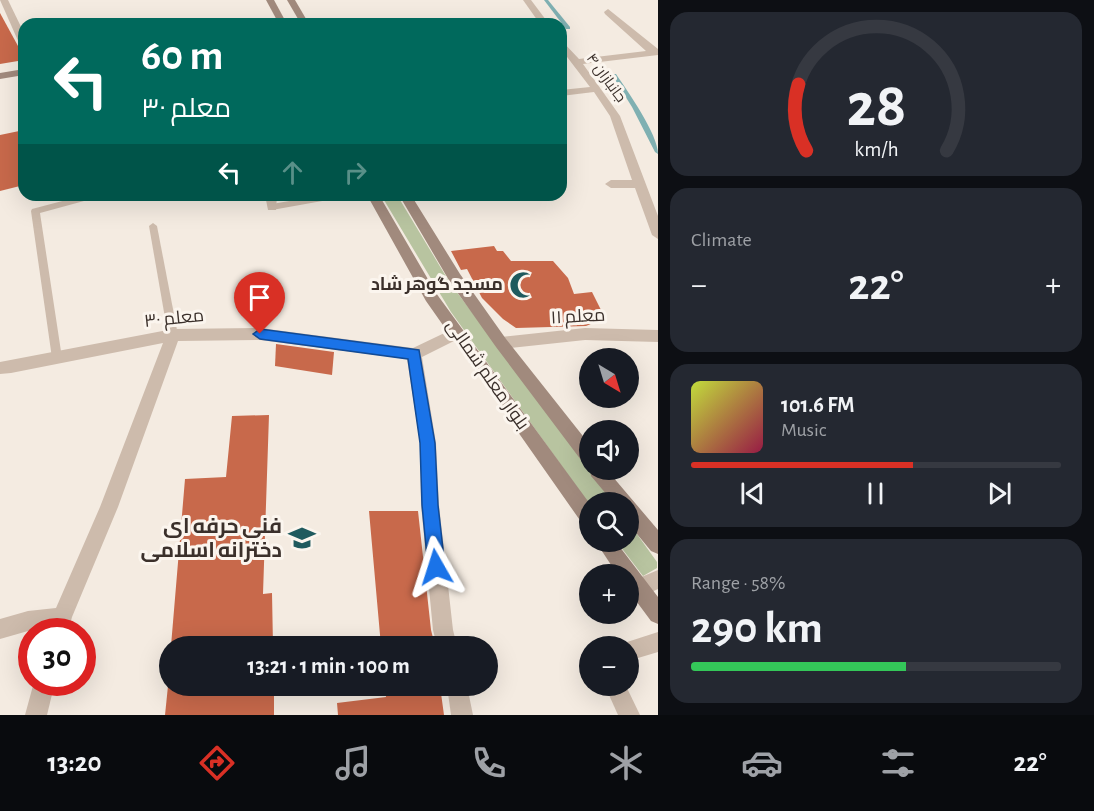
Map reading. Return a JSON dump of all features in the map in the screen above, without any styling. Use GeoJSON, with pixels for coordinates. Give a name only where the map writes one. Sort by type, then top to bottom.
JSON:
{"type":"FeatureCollection","features":[{"type":"Feature","properties":{"kind":"main road"},"geometry":{"type":"LineString","coordinates":[[270,0],[280,18]]}},
{"type":"Feature","properties":{"kind":"main road"},"geometry":{"type":"LineString","coordinates":[[291,0],[302,18]]}},
{"type":"Feature","properties":{"kind":"main road"},"geometry":{"type":"LineString","coordinates":[[0,76],[18,73]]}},
{"type":"Feature","properties":{"kind":"main road","name":"بلوار معلم شمالی"},"geometry":{"type":"LineString","coordinates":[[376,201],[431,297],[579,504]]}},
{"type":"Feature","properties":{"kind":"main road","name":"بلوار معلم شمالی"},"geometry":{"type":"LineString","coordinates":[[409,201],[455,278],[501,343],[579,445]]}},
{"type":"Feature","properties":{"kind":"main road"},"geometry":{"type":"LineString","coordinates":[[605,480],[616,492]]}},
{"type":"Feature","properties":{"kind":"main road"},"geometry":{"type":"LineString","coordinates":[[639,522],[657,545]]}},
{"type":"Feature","properties":{"kind":"main road"},"geometry":{"type":"LineString","coordinates":[[639,588],[657,614]]}},
{"type":"Feature","properties":{"kind":"street"},"geometry":{"type":"LineString","coordinates":[[4,0],[18,28]]}},
{"type":"Feature","properties":{"kind":"street"},"geometry":{"type":"LineString","coordinates":[[527,0],[538,18]]}},
{"type":"Feature","properties":{"kind":"street"},"geometry":{"type":"LineString","coordinates":[[608,12],[655,52]]}},
{"type":"Feature","properties":{"kind":"street","name":"جانبازان ۴"},"geometry":{"type":"LineString","coordinates":[[567,51],[615,116],[657,235]]}},
{"type":"Feature","properties":{"kind":"street"},"geometry":{"type":"LineString","coordinates":[[576,62],[655,52]]}},
{"type":"Feature","properties":{"kind":"street"},"geometry":{"type":"LineString","coordinates":[[567,92],[597,89]]}},
{"type":"Feature","properties":{"kind":"street"},"geometry":{"type":"LineString","coordinates":[[611,184],[640,184]]}},
{"type":"Feature","properties":{"kind":"street"},"geometry":{"type":"LineString","coordinates":[[444,636],[430,505],[428,443],[414,354],[457,333]]}},
{"type":"Feature","properties":{"kind":"street","name":"معلم ۳۰"},"geometry":{"type":"LineString","coordinates":[[0,368],[173,335],[260,334],[414,354]]}},
{"type":"Feature","properties":{"kind":"street","name":"معلم ۱۱"},"geometry":{"type":"LineString","coordinates":[[501,343],[585,334],[657,336]]}},
{"type":"Feature","properties":{"kind":"street"},"geometry":{"type":"LineString","coordinates":[[63,618],[109,507],[173,335]]}},
{"type":"Feature","properties":{"kind":"street"},"geometry":{"type":"LineString","coordinates":[[639,588],[657,579]]}},
{"type":"Feature","properties":{"kind":"street"},"geometry":{"type":"LineString","coordinates":[[0,629],[18,624]]}},
{"type":"Feature","properties":{"kind":"street"},"geometry":{"type":"LineString","coordinates":[[639,648],[657,642]]}},
{"type":"Feature","properties":{"kind":"street"},"geometry":{"type":"LineString","coordinates":[[36,715],[41,696]]}},
{"type":"Feature","properties":{"kind":"street"},"geometry":{"type":"LineString","coordinates":[[459,696],[462,715]]}},
{"type":"Feature","properties":{"kind":"street"},"geometry":{"type":"LineString","coordinates":[[620,696],[629,715]]}},
{"type":"Feature","properties":{"kind":"lane"},"geometry":{"type":"LineString","coordinates":[[57,358],[34,211],[73,201]]}},
{"type":"Feature","properties":{"kind":"lane"},"geometry":{"type":"LineString","coordinates":[[153,226],[173,335]]}},
{"type":"Feature","properties":{"kind":"green space"},"geometry":{"type":"Polygon","coordinates":[[[385,201],[401,201],[450,283],[579,455],[579,480],[598,480],[607,492],[580,492],[451,312],[385,201]]]}},
{"type":"Feature","properties":{"kind":"green space"},"geometry":{"type":"Polygon","coordinates":[[[639,537],[657,562],[657,568],[643,576],[639,571],[639,564],[634,564],[625,552],[639,552],[639,537]]]}},
{"type":"Feature","properties":{"kind":"building"},"geometry":{"type":"Polygon","coordinates":[[[0,13],[18,46],[18,61],[0,64],[0,13]]]}},
{"type":"Feature","properties":{"kind":"building"},"geometry":{"type":"Polygon","coordinates":[[[18,131],[18,186],[0,191],[0,135],[18,131]]]}},
{"type":"Feature","properties":{"kind":"building","name":"مسجد گوهر شاد"},"geometry":{"type":"Polygon","coordinates":[[[494,246],[497,251],[503,251],[511,261],[553,261],[568,278],[574,294],[592,292],[605,318],[586,326],[516,328],[503,319],[482,298],[467,269],[461,270],[451,251],[494,246]]]}},
{"type":"Feature","properties":{"kind":"building"},"geometry":{"type":"Polygon","coordinates":[[[276,344],[334,352],[332,375],[275,366],[276,344]]]}},
{"type":"Feature","properties":{"kind":"building","name":"فنی حرفه ای دخترانه اسلامی"},"geometry":{"type":"Polygon","coordinates":[[[269,415],[263,594],[272,593],[273,636],[172,636],[185,479],[226,477],[232,416],[269,415]]]}},
{"type":"Feature","properties":{"kind":"building"},"geometry":{"type":"Polygon","coordinates":[[[369,511],[418,511],[432,636],[380,636],[369,511]]]}},
{"type":"Feature","properties":{"kind":"building"},"geometry":{"type":"Polygon","coordinates":[[[167,696],[274,696],[274,715],[165,715],[167,696]]]}},
{"type":"Feature","properties":{"kind":"building"},"geometry":{"type":"Polygon","coordinates":[[[441,696],[444,715],[338,715],[337,703],[386,697],[441,696]]]}},
{"type":"Feature","properties":{"kind":"waterway"},"geometry":{"type":"LineString","coordinates":[[546,0],[560,18]]}},
{"type":"Feature","properties":{"kind":"waterway"},"geometry":{"type":"LineString","coordinates":[[614,75],[635,107],[658,152]]}},
{"type":"Feature","properties":{"kind":"place","name":"مسجد گوهر شاد"},"geometry":{"type":"Point","coordinates":[523,285]}},
{"type":"Feature","properties":{"kind":"place","name":"فنی حرفه ای دخترانه اسلامی"},"geometry":{"type":"Point","coordinates":[302,538]}},
{"type":"Feature","properties":{"kind":"route"},"geometry":{"type":"LineString","coordinates":[[260,334],[414,354],[428,443],[430,505],[436,567]]}}]}
